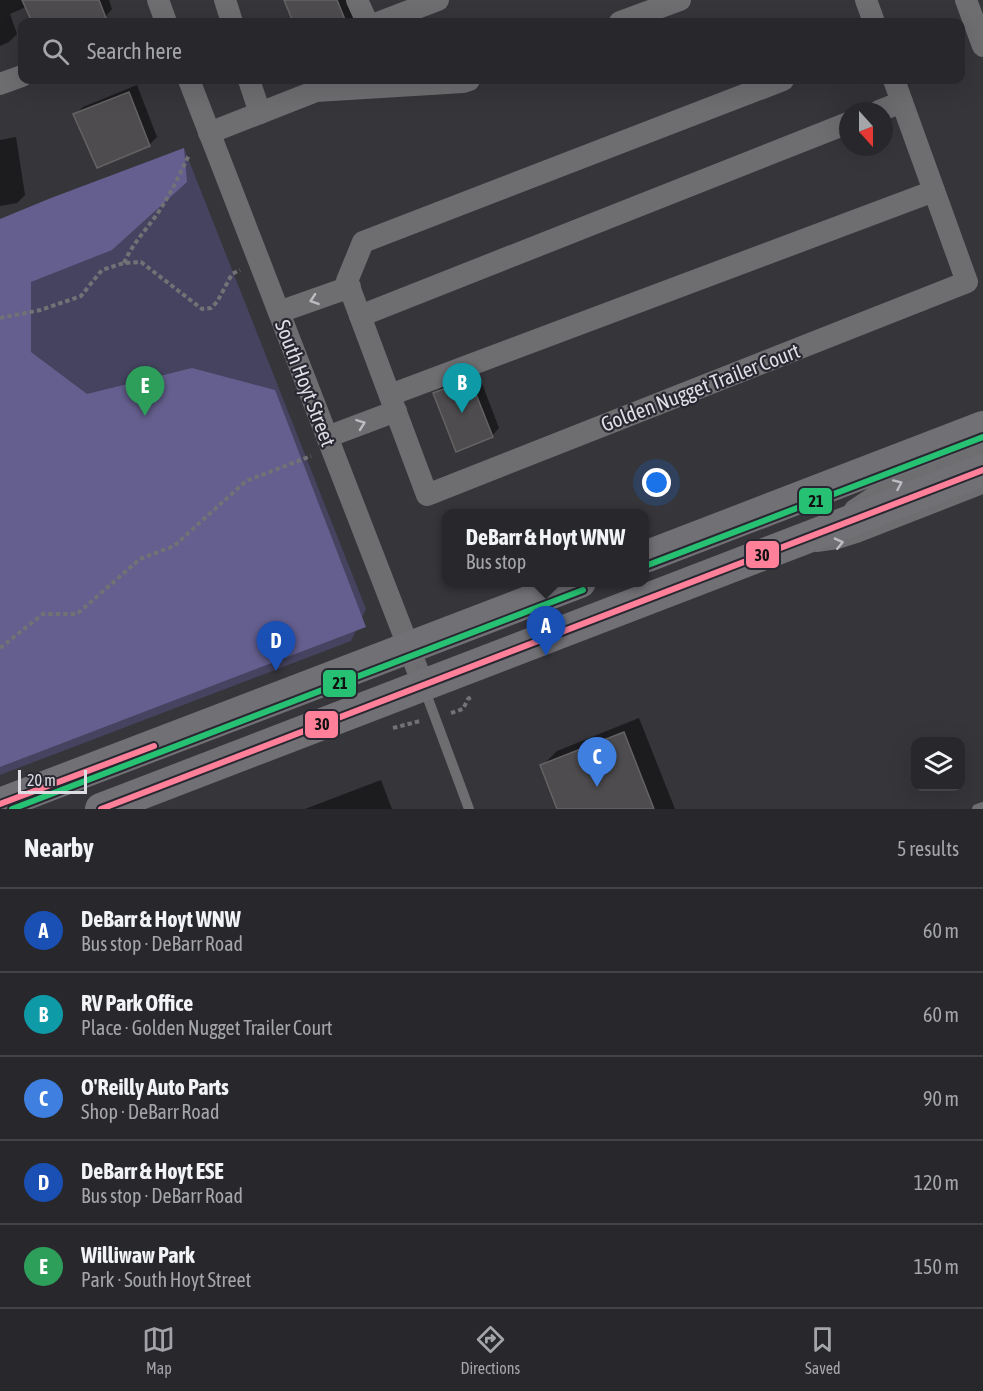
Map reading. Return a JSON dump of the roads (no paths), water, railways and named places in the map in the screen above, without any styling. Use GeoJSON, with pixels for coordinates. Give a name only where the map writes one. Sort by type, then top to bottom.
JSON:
{"type":"FeatureCollection","features":[{"type":"Feature","properties":{"kind":"main road"},"geometry":{"type":"LineString","coordinates":[[649,555],[983,427]]}},
{"type":"Feature","properties":{"kind":"main road"},"geometry":{"type":"LineString","coordinates":[[101,809],[424,687],[983,470]]}},
{"type":"Feature","properties":{"kind":"main road"},"geometry":{"type":"LineString","coordinates":[[0,804],[567,587]]}},
{"type":"Feature","properties":{"kind":"street"},"geometry":{"type":"LineString","coordinates":[[158,0],[165,18]]}},
{"type":"Feature","properties":{"kind":"street"},"geometry":{"type":"LineString","coordinates":[[225,0],[231,18]]}},
{"type":"Feature","properties":{"kind":"street"},"geometry":{"type":"LineString","coordinates":[[357,0],[364,18]]}},
{"type":"Feature","properties":{"kind":"street"},"geometry":{"type":"LineString","coordinates":[[391,18],[438,0]]}},
{"type":"Feature","properties":{"kind":"street"},"geometry":{"type":"LineString","coordinates":[[631,18],[680,0]]}},
{"type":"Feature","properties":{"kind":"street"},"geometry":{"type":"LineString","coordinates":[[866,0],[873,18]]}},
{"type":"Feature","properties":{"kind":"street"},"geometry":{"type":"LineString","coordinates":[[966,0],[983,46]]}},
{"type":"Feature","properties":{"kind":"street"},"geometry":{"type":"LineString","coordinates":[[0,84],[18,77]]}},
{"type":"Feature","properties":{"kind":"street","name":"South Hoyt Street"},"geometry":{"type":"LineString","coordinates":[[191,84],[424,687]]}},
{"type":"Feature","properties":{"kind":"street"},"geometry":{"type":"LineString","coordinates":[[250,84],[260,113]]}},
{"type":"Feature","properties":{"kind":"street"},"geometry":{"type":"LineString","coordinates":[[209,133],[316,91],[382,84]]}},
{"type":"Feature","properties":{"kind":"street"},"geometry":{"type":"LineString","coordinates":[[279,312],[350,287],[347,281],[363,242],[773,84]]}},
{"type":"Feature","properties":{"kind":"street","name":"Golden Nugget Trailer Court"},"geometry":{"type":"LineString","coordinates":[[350,287],[427,495],[967,282],[895,84]]}},
{"type":"Feature","properties":{"kind":"street"},"geometry":{"type":"LineString","coordinates":[[893,106],[902,102]]}},
{"type":"Feature","properties":{"kind":"street"},"geometry":{"type":"LineString","coordinates":[[360,316],[839,127]]}},
{"type":"Feature","properties":{"kind":"street"},"geometry":{"type":"LineString","coordinates":[[329,442],[393,403],[481,361],[934,191]]}},
{"type":"Feature","properties":{"kind":"street"},"geometry":{"type":"LineString","coordinates":[[832,528],[868,500],[887,489],[983,450]]}},
{"type":"Feature","properties":{"kind":"lane"},"geometry":{"type":"LineString","coordinates":[[781,548],[838,544],[983,489]]}},
{"type":"Feature","properties":{"kind":"lane"},"geometry":{"type":"LineString","coordinates":[[424,687],[469,809]]}},
{"type":"Feature","properties":{"kind":"lane"},"geometry":{"type":"LineString","coordinates":[[977,809],[983,807]]}},
{"type":"Feature","properties":{"kind":"place","name":"RV Park Office"},"geometry":{"type":"Point","coordinates":[462,413]}},
{"type":"Feature","properties":{"kind":"place","name":"Williwaw Park"},"geometry":{"type":"Point","coordinates":[145,416]}},
{"type":"Feature","properties":{"kind":"place","name":"DeBarr & Hoyt WNW"},"geometry":{"type":"Point","coordinates":[546,656]}},
{"type":"Feature","properties":{"kind":"place","name":"DeBarr & Hoyt ESE"},"geometry":{"type":"Point","coordinates":[276,671]}},
{"type":"Feature","properties":{"kind":"place","name":"O'Reilly Auto Parts"},"geometry":{"type":"Point","coordinates":[597,787]}}]}
